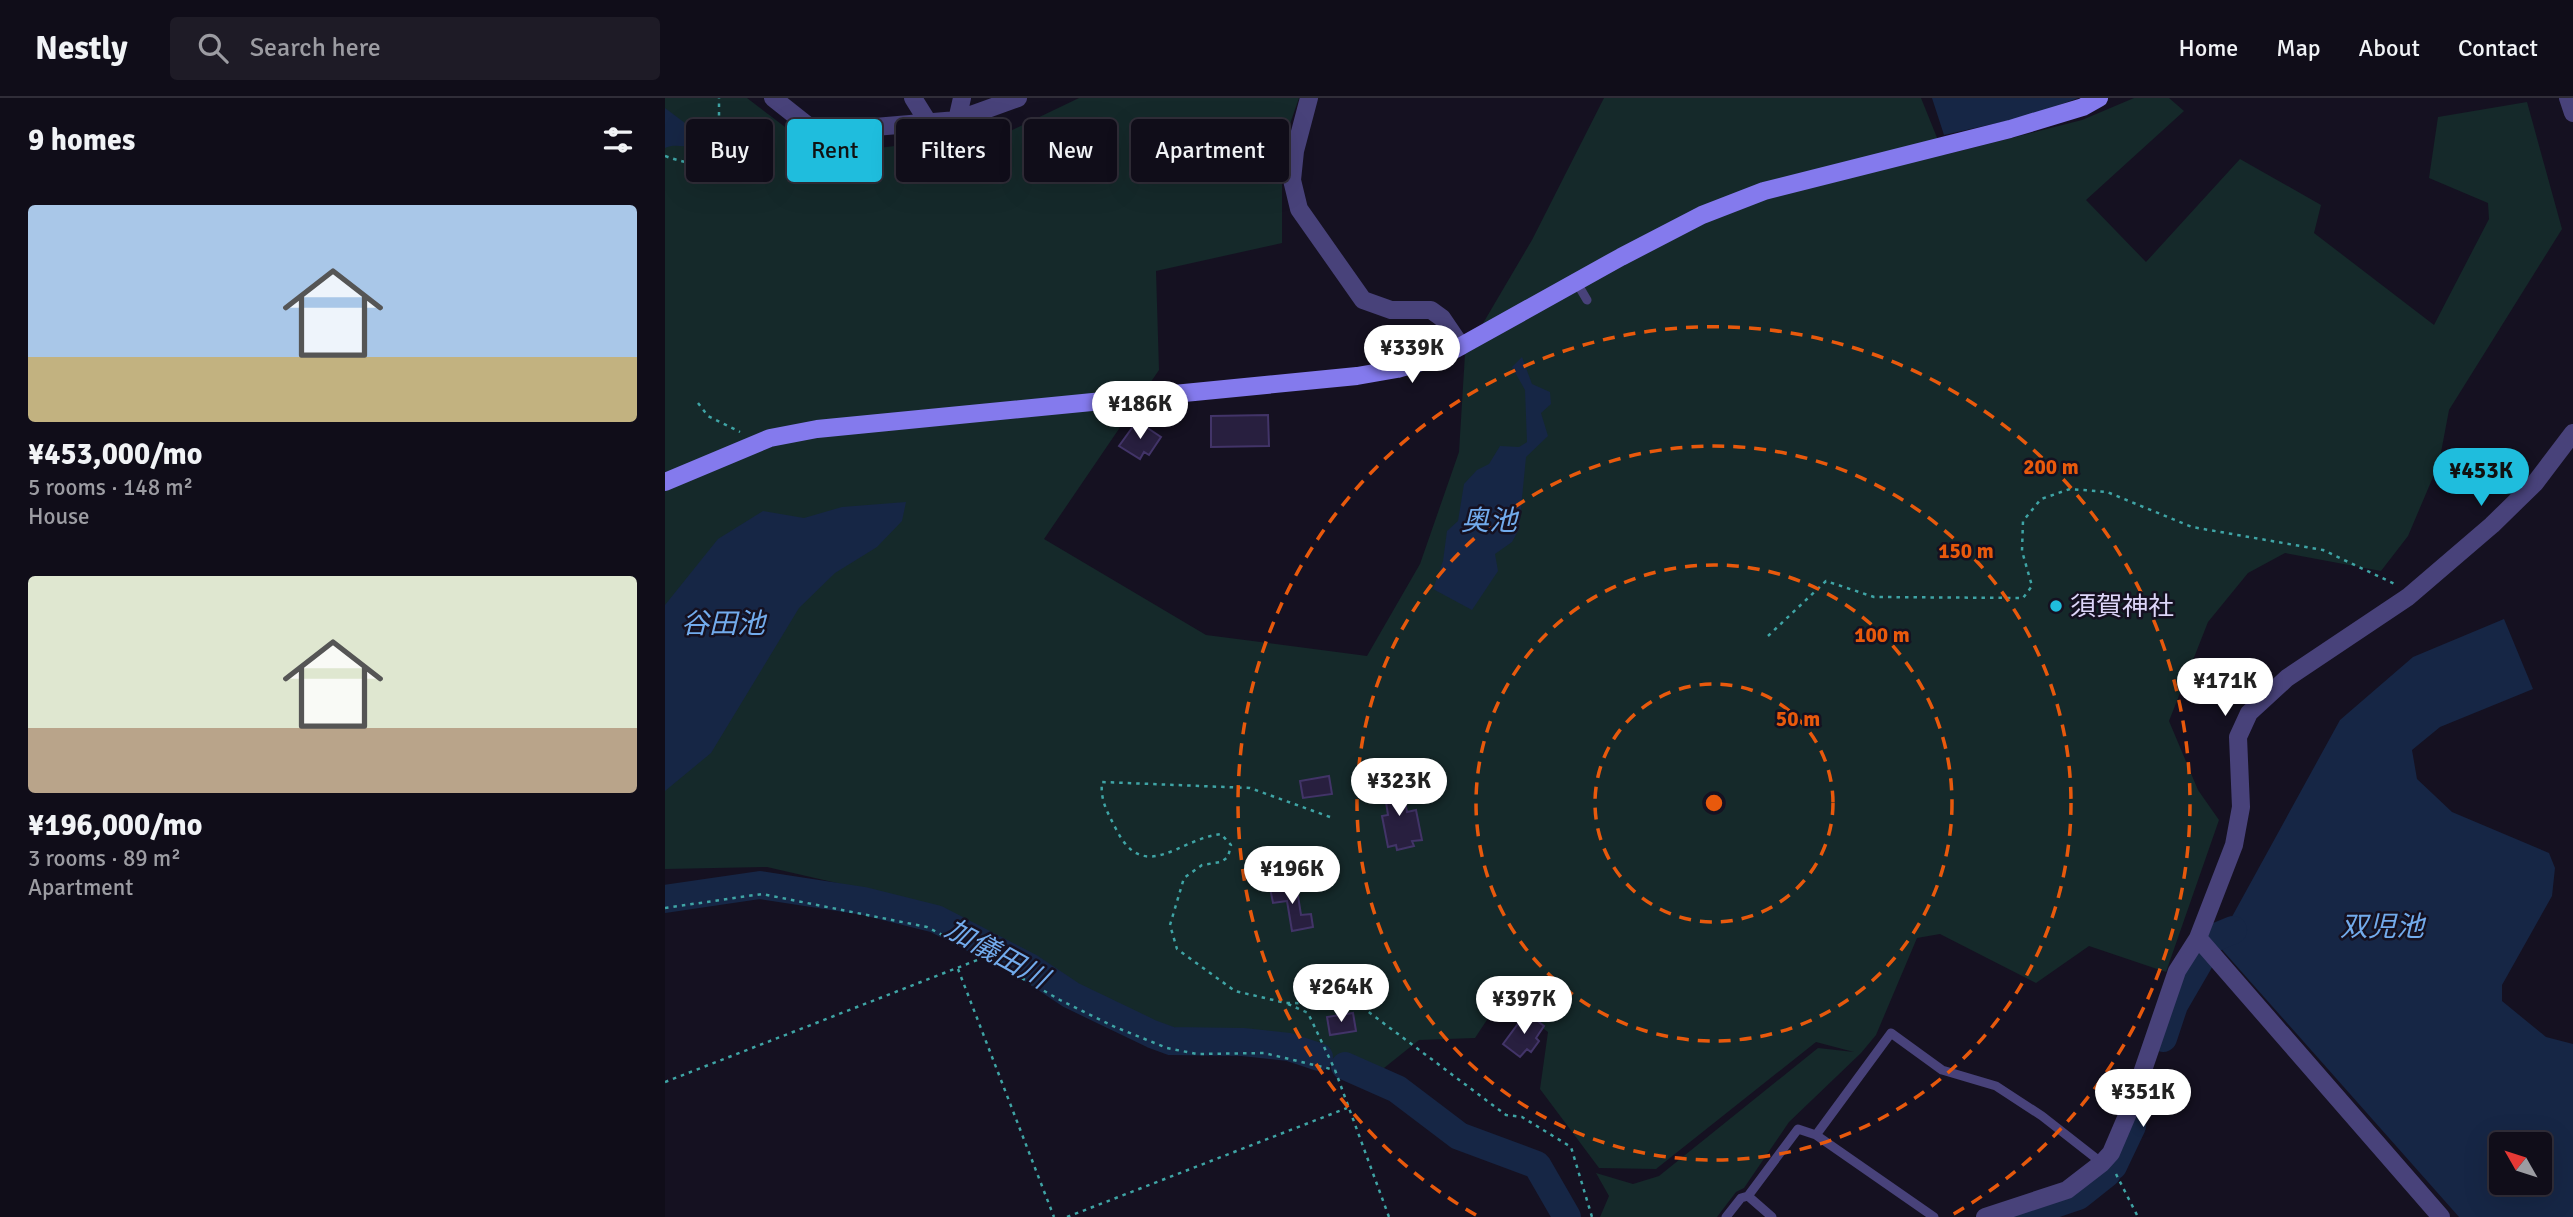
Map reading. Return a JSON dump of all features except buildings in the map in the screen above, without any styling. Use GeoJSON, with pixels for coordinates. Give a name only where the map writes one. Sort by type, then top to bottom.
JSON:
{"type":"FeatureCollection","features":[{"type":"Feature","properties":{"kind":"street"},"geometry":{"type":"LineString","coordinates":[[773,98],[816,132],[896,125]]}},
{"type":"Feature","properties":{"kind":"street"},"geometry":{"type":"LineString","coordinates":[[913,98],[926,119]]}},
{"type":"Feature","properties":{"kind":"street"},"geometry":{"type":"LineString","coordinates":[[957,119],[962,98]]}},
{"type":"Feature","properties":{"kind":"street"},"geometry":{"type":"LineString","coordinates":[[960,119],[1018,98]]}},
{"type":"Feature","properties":{"kind":"street"},"geometry":{"type":"LineString","coordinates":[[1309,98],[1292,180],[1299,209],[1363,300],[1391,310],[1431,310],[1442,318],[1461,346]]}},
{"type":"Feature","properties":{"kind":"street"},"geometry":{"type":"LineString","coordinates":[[665,482],[770,438],[817,429],[1357,376],[1397,369],[1445,355],[1702,215],[1764,191],[2010,129],[2083,107],[2099,98]]}},
{"type":"Feature","properties":{"kind":"street"},"geometry":{"type":"LineString","coordinates":[[2568,98],[2573,113]]}},
{"type":"Feature","properties":{"kind":"street"},"geometry":{"type":"LineString","coordinates":[[1986,1217],[2067,1190],[2111,1153],[2129,1111],[2177,971],[2197,938],[2234,845],[2241,807],[2238,737],[2249,713],[2287,678],[2408,597],[2535,483],[2573,433]]}},
{"type":"Feature","properties":{"kind":"street"},"geometry":{"type":"LineString","coordinates":[[2197,938],[2441,1217]]}},
{"type":"Feature","properties":{"kind":"lane"},"geometry":{"type":"LineString","coordinates":[[1577,283],[1587,300]]}},
{"type":"Feature","properties":{"kind":"lane"},"geometry":{"type":"LineString","coordinates":[[1816,1135],[1891,1033],[1943,1070],[1996,1086],[2042,1116],[2102,1163]]}},
{"type":"Feature","properties":{"kind":"lane"},"geometry":{"type":"LineString","coordinates":[[1726,1217],[1741,1198],[1748,1196],[1798,1129],[1816,1135],[1934,1217]]}},
{"type":"Feature","properties":{"kind":"lane"},"geometry":{"type":"LineString","coordinates":[[1748,1196],[1772,1217]]}},
{"type":"Feature","properties":{"kind":"path"},"geometry":{"type":"LineString","coordinates":[[665,156],[681,162],[700,163],[719,152],[719,98]]}},
{"type":"Feature","properties":{"kind":"path"},"geometry":{"type":"LineString","coordinates":[[698,403],[708,416],[744,434],[741,450]]}},
{"type":"Feature","properties":{"kind":"path"},"geometry":{"type":"LineString","coordinates":[[1768,636],[1826,581],[1874,597],[2023,598],[2032,586],[2022,551],[2023,521],[2041,499],[2070,489],[2107,492],[2192,527],[2323,550],[2399,586],[2408,597]]}},
{"type":"Feature","properties":{"kind":"path"},"geometry":{"type":"LineString","coordinates":[[1330,817],[1250,788],[1102,782],[1101,797],[1122,841],[1138,856],[1154,858],[1205,836],[1221,834],[1231,845],[1228,857],[1221,862],[1202,865],[1185,878],[1170,925],[1177,949],[1235,991],[1286,1003],[1308,1013],[1335,1070],[1389,1217]]}},
{"type":"Feature","properties":{"kind":"path"},"geometry":{"type":"LineString","coordinates":[[665,908],[762,894],[927,928],[985,957],[1060,1000],[1115,1027],[1167,1048],[1197,1054],[1264,1054],[1335,1070]]}},
{"type":"Feature","properties":{"kind":"path"},"geometry":{"type":"LineString","coordinates":[[665,1082],[985,957]]}},
{"type":"Feature","properties":{"kind":"path"},"geometry":{"type":"LineString","coordinates":[[958,969],[1054,1217]]}},
{"type":"Feature","properties":{"kind":"path"},"geometry":{"type":"LineString","coordinates":[[1286,1003],[1358,1004],[1506,1115],[1521,1117],[1571,1146],[1592,1217]]}},
{"type":"Feature","properties":{"kind":"path"},"geometry":{"type":"LineString","coordinates":[[1067,1217],[1347,1108]]}},
{"type":"Feature","properties":{"kind":"path"},"geometry":{"type":"LineString","coordinates":[[2102,1163],[2117,1174],[2138,1217]]}},
{"type":"Feature","properties":{"kind":"green space"},"geometry":{"type":"Polygon","coordinates":[[[665,98],[747,98],[787,128],[787,182],[882,182],[882,148],[896,146],[896,182],[1010,182],[1010,131],[1024,124],[1024,182],[1117,182],[1117,119],[1035,119],[1079,98],[1299,98],[1289,127],[1289,119],[1131,119],[1131,182],[1282,182],[1282,243],[1156,271],[1159,370],[1044,539],[1206,635],[1367,656],[1420,564],[1459,452],[1465,354],[1532,240],[1604,98],[1921,98],[1944,155],[2082,120],[2134,98],[2169,98],[2184,111],[2086,200],[2146,262],[2240,159],[2321,205],[2314,233],[2434,325],[2489,219],[2488,203],[2429,178],[2438,117],[2527,102],[2562,229],[2449,410],[2439,463],[2408,536],[2381,571],[2285,553],[2248,573],[2208,622],[2169,721],[2198,790],[2219,820],[2166,972],[2089,946],[2036,983],[1940,934],[1917,938],[1876,1035],[1861,1053],[1789,1122],[1744,1188],[1736,1192],[1717,1217],[1600,1217],[1609,1196],[1596,1173],[1633,1184],[1659,1176],[1818,1048],[1854,1052],[1816,1042],[1656,1169],[1599,1168],[1540,1089],[1548,1032],[1502,997],[1475,1038],[1419,1040],[1379,1072],[1256,1037],[1184,1031],[1107,1004],[933,905],[767,867],[665,869],[665,98]]]}},
{"type":"Feature","properties":{"kind":"water"},"geometry":{"type":"Polygon","coordinates":[[[1932,98],[2078,98],[2033,115],[1944,135],[1932,98]]]}},
{"type":"Feature","properties":{"kind":"water"},"geometry":{"type":"Polygon","coordinates":[[[665,108],[686,124],[686,146],[665,148],[665,108]]]}},
{"type":"Feature","properties":{"kind":"water","name":"奥池"},"geometry":{"type":"Polygon","coordinates":[[[1522,357],[1532,384],[1550,392],[1551,404],[1541,413],[1548,436],[1526,457],[1519,529],[1512,542],[1495,554],[1498,571],[1472,610],[1433,589],[1443,561],[1447,531],[1458,521],[1464,484],[1477,470],[1489,464],[1500,446],[1519,447],[1527,442],[1525,390],[1512,367],[1522,357]]]}},
{"type":"Feature","properties":{"kind":"water","name":"谷田池"},"geometry":{"type":"Polygon","coordinates":[[[906,502],[902,521],[877,547],[835,573],[799,608],[711,753],[665,791],[665,605],[718,539],[763,511],[804,518],[842,507],[906,502]]]}},
{"type":"Feature","properties":{"kind":"water","name":"双児池"},"geometry":{"type":"Polygon","coordinates":[[[2504,619],[2533,689],[2440,727],[2412,750],[2417,779],[2452,812],[2549,853],[2555,868],[2552,896],[2502,985],[2502,1001],[2546,1037],[2573,1044],[2573,1217],[2459,1217],[2217,944],[2340,720],[2413,657],[2504,619]]]}},
{"type":"Feature","properties":{"kind":"waterway","name":"加儀田川"},"geometry":{"type":"LineString","coordinates":[[665,899],[760,885],[864,901],[936,919],[1029,967],[1071,995],[1171,1041],[1243,1042],[1289,1047],[1319,1057]]}},
{"type":"Feature","properties":{"kind":"waterway"},"geometry":{"type":"LineString","coordinates":[[2216,937],[2233,930]]}},
{"type":"Feature","properties":{"kind":"waterway"},"geometry":{"type":"LineString","coordinates":[[2163,1038],[2174,1005],[2199,962]]}},
{"type":"Feature","properties":{"kind":"waterway","name":"加儀田川"},"geometry":{"type":"LineString","coordinates":[[1345,1066],[1397,1089],[1459,1136],[1537,1165],[1567,1217]]}},
{"type":"Feature","properties":{"kind":"waterway"},"geometry":{"type":"LineString","coordinates":[[2113,1166],[2132,1126]]}},
{"type":"Feature","properties":{"kind":"waterway"},"geometry":{"type":"LineString","coordinates":[[2016,1217],[2078,1196],[2107,1173]]}},
{"type":"Feature","properties":{"kind":"place","name":"須賀神社"},"geometry":{"type":"Point","coordinates":[2056,606]}}]}
